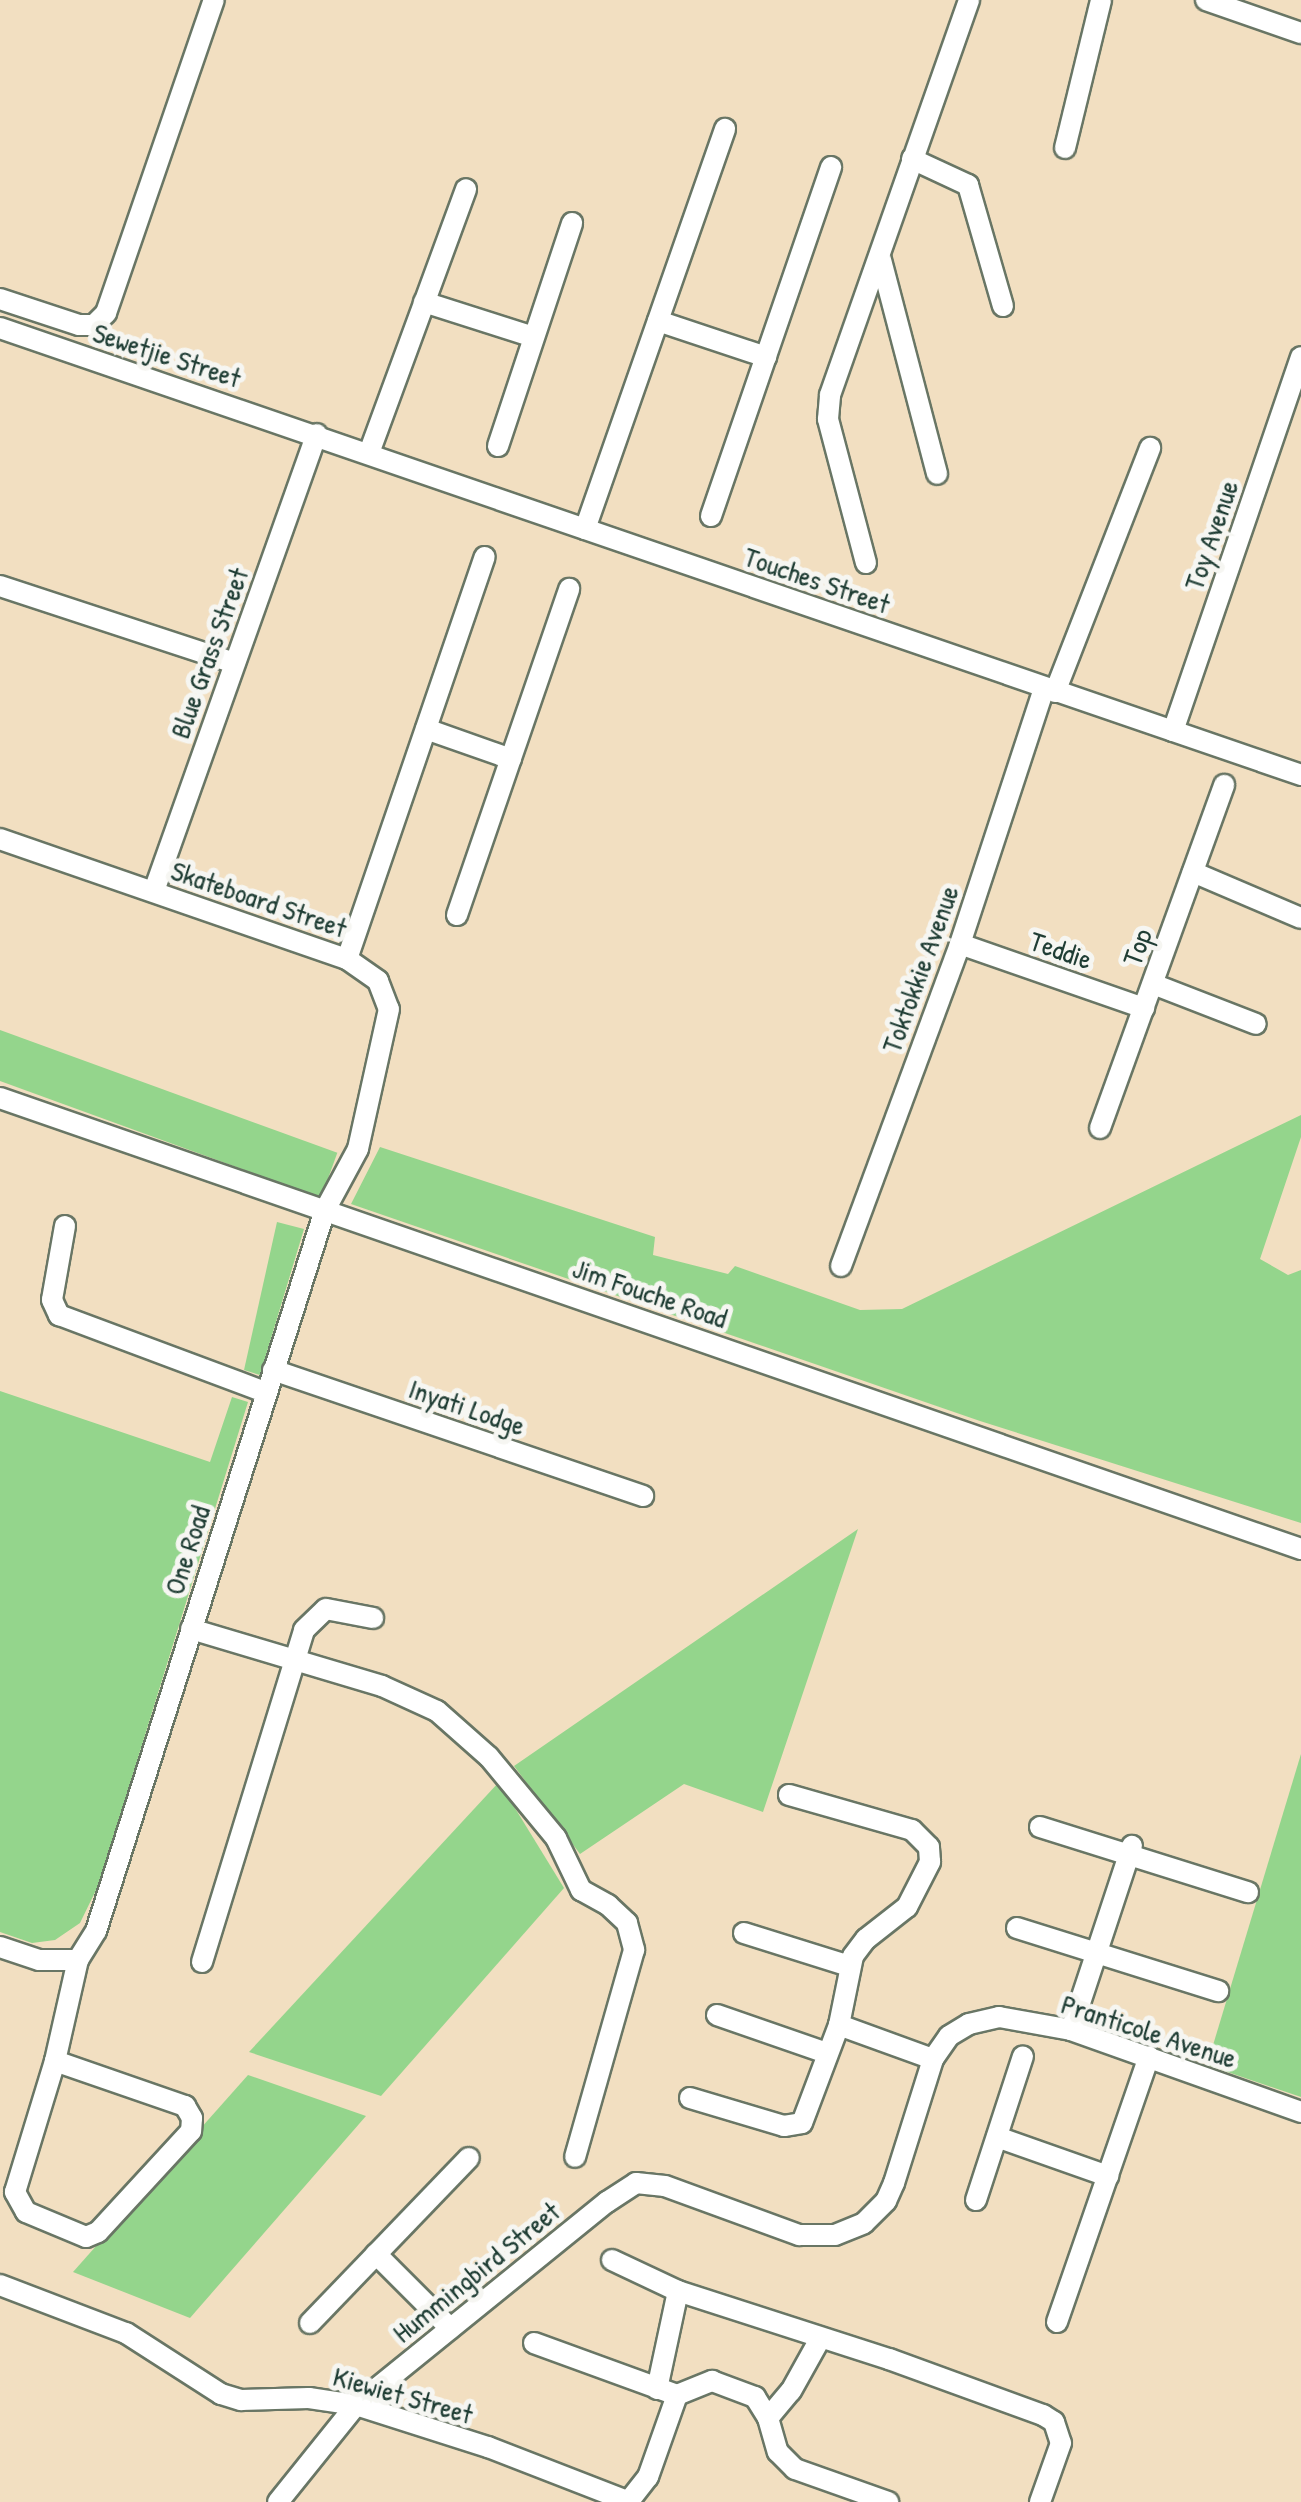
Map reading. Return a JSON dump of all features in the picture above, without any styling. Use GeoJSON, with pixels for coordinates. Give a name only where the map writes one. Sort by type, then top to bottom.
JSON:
{"type":"FeatureCollection","features":[{"type":"Feature","properties":{"kind":"street"},"geometry":{"type":"LineString","coordinates":[[0,299],[79,326],[94,325],[106,312],[214,0]]}},
{"type":"Feature","properties":{"kind":"street"},"geometry":{"type":"LineString","coordinates":[[866,564],[828,408],[969,0]]}},
{"type":"Feature","properties":{"kind":"street"},"geometry":{"type":"LineString","coordinates":[[1064,148],[1100,0]]}},
{"type":"Feature","properties":{"kind":"street"},"geometry":{"type":"LineString","coordinates":[[1206,0],[1301,33]]}},
{"type":"Feature","properties":{"kind":"street"},"geometry":{"type":"LineString","coordinates":[[586,529],[725,130]]}},
{"type":"Feature","properties":{"kind":"street"},"geometry":{"type":"LineString","coordinates":[[912,159],[968,185],[1003,306]]}},
{"type":"Feature","properties":{"kind":"street"},"geometry":{"type":"LineString","coordinates":[[711,516],[832,168]]}},
{"type":"Feature","properties":{"kind":"street"},"geometry":{"type":"LineString","coordinates":[[369,453],[466,189]]}},
{"type":"Feature","properties":{"kind":"street"},"geometry":{"type":"LineString","coordinates":[[498,446],[572,223]]}},
{"type":"Feature","properties":{"kind":"street"},"geometry":{"type":"LineString","coordinates":[[881,260],[936,474]]}},
{"type":"Feature","properties":{"kind":"street"},"geometry":{"type":"LineString","coordinates":[[424,302],[534,337]]}},
{"type":"Feature","properties":{"kind":"street"},"geometry":{"type":"LineString","coordinates":[[658,322],[766,357]]}},
{"type":"Feature","properties":{"kind":"street","name":"Sewetjie Street"},"geometry":{"type":"LineString","coordinates":[[0,328],[317,434]]}},
{"type":"Feature","properties":{"kind":"street","name":"Toy Avenue"},"geometry":{"type":"LineString","coordinates":[[1173,732],[1300,361]]}},
{"type":"Feature","properties":{"kind":"street","name":"Touches Street"},"geometry":{"type":"LineString","coordinates":[[317,434],[1301,775]]}},
{"type":"Feature","properties":{"kind":"street","name":"Blue Grass Street"},"geometry":{"type":"LineString","coordinates":[[154,892],[317,434]]}},
{"type":"Feature","properties":{"kind":"street","name":"Toktokkie Avenue"},"geometry":{"type":"LineString","coordinates":[[840,1266],[1050,690],[1150,448]]}},
{"type":"Feature","properties":{"kind":"street"},"geometry":{"type":"LineString","coordinates":[[347,959],[484,557]]}},
{"type":"Feature","properties":{"kind":"street"},"geometry":{"type":"LineString","coordinates":[[0,586],[234,663]]}},
{"type":"Feature","properties":{"kind":"street"},"geometry":{"type":"LineString","coordinates":[[457,915],[569,589]]}},
{"type":"Feature","properties":{"kind":"street"},"geometry":{"type":"LineString","coordinates":[[426,729],[511,759]]}},
{"type":"Feature","properties":{"kind":"street","name":"Top"},"geometry":{"type":"LineString","coordinates":[[1100,1128],[1224,785]]}},
{"type":"Feature","properties":{"kind":"street","name":"Skateboard Street"},"geometry":{"type":"LineString","coordinates":[[0,839],[347,959],[378,981],[389,1009],[358,1149],[325,1210]]}},
{"type":"Feature","properties":{"kind":"street"},"geometry":{"type":"LineString","coordinates":[[1193,872],[1301,918]]}},
{"type":"Feature","properties":{"kind":"street","name":"Teddie"},"geometry":{"type":"LineString","coordinates":[[960,944],[1144,1008]]}},
{"type":"Feature","properties":{"kind":"street"},"geometry":{"type":"LineString","coordinates":[[1153,984],[1256,1024]]}},
{"type":"Feature","properties":{"kind":"street","name":"Jim Fouche Road"},"geometry":{"type":"LineString","coordinates":[[0,1098],[1295,1546]]}},
{"type":"Feature","properties":{"kind":"street","name":"One Road"},"geometry":{"type":"LineString","coordinates":[[55,2061],[185,2106],[192,2118],[191,2131],[98,2232],[86,2237],[26,2212],[17,2202],[16,2192],[55,2061],[78,1960],[104,1908],[325,1210]]}},
{"type":"Feature","properties":{"kind":"street"},"geometry":{"type":"LineString","coordinates":[[65,1226],[52,1300],[59,1315],[266,1392]]}},
{"type":"Feature","properties":{"kind":"street","name":"Inyati Lodge"},"geometry":{"type":"LineString","coordinates":[[273,1370],[643,1496]]}},
{"type":"Feature","properties":{"kind":"street"},"geometry":{"type":"LineString","coordinates":[[202,1962],[304,1630],[326,1609],[372,1618]]}},
{"type":"Feature","properties":{"kind":"street"},"geometry":{"type":"LineString","coordinates":[[190,1629],[382,1686],[437,1711],[489,1757],[556,1838],[581,1890],[608,1904],[627,1924],[634,1950],[575,2156]]}},
{"type":"Feature","properties":{"kind":"street"},"geometry":{"type":"LineString","coordinates":[[690,2098],[784,2126],[796,2125],[806,2118],[839,2025],[849,1966],[866,1939],[907,1907],[930,1862],[929,1847],[912,1830],[788,1794]]}},
{"type":"Feature","properties":{"kind":"street"},"geometry":{"type":"LineString","coordinates":[[1040,1827],[1131,1850],[1248,1892]]}},
{"type":"Feature","properties":{"kind":"street"},"geometry":{"type":"LineString","coordinates":[[1071,2030],[1131,1850]]}},
{"type":"Feature","properties":{"kind":"street"},"geometry":{"type":"LineString","coordinates":[[1018,1928],[1218,1991]]}},
{"type":"Feature","properties":{"kind":"street"},"geometry":{"type":"LineString","coordinates":[[744,1933],[849,1966]]}},
{"type":"Feature","properties":{"kind":"street"},"geometry":{"type":"LineString","coordinates":[[0,1947],[39,1960],[78,1960]]}},
{"type":"Feature","properties":{"kind":"street"},"geometry":{"type":"LineString","coordinates":[[717,2015],[827,2053]]}},
{"type":"Feature","properties":{"kind":"street","name":"Pranticole Avenue"},"geometry":{"type":"LineString","coordinates":[[636,2183],[665,2186],[799,2235],[819,2237],[849,2230],[875,2215],[886,2200],[932,2059],[949,2036],[984,2018],[1071,2030],[1301,2112]]}},
{"type":"Feature","properties":{"kind":"street"},"geometry":{"type":"LineString","coordinates":[[839,2025],[932,2059]]}},
{"type":"Feature","properties":{"kind":"street"},"geometry":{"type":"LineString","coordinates":[[976,2200],[1023,2056]]}},
{"type":"Feature","properties":{"kind":"street"},"geometry":{"type":"LineString","coordinates":[[1057,2322],[1150,2057]]}},
{"type":"Feature","properties":{"kind":"street"},"geometry":{"type":"LineString","coordinates":[[997,2137],[1108,2176]]}},
{"type":"Feature","properties":{"kind":"street"},"geometry":{"type":"LineString","coordinates":[[310,2323],[469,2158]]}},
{"type":"Feature","properties":{"kind":"street","name":"Hummingbird Street"},"geometry":{"type":"LineString","coordinates":[[278,2502],[356,2406],[636,2183]]}},
{"type":"Feature","properties":{"kind":"street"},"geometry":{"type":"LineString","coordinates":[[376,2254],[450,2328]]}},
{"type":"Feature","properties":{"kind":"street"},"geometry":{"type":"LineString","coordinates":[[612,2260],[678,2291],[978,2390],[1054,2422],[1061,2443],[1040,2502]]}},
{"type":"Feature","properties":{"kind":"street","name":"Kiewiet Street"},"geometry":{"type":"LineString","coordinates":[[0,2285],[126,2334],[221,2394],[241,2400],[310,2398],[356,2406],[488,2448],[630,2502]]}},
{"type":"Feature","properties":{"kind":"street"},"geometry":{"type":"LineString","coordinates":[[630,2502],[648,2477],[667,2392],[678,2291]]}},
{"type":"Feature","properties":{"kind":"street"},"geometry":{"type":"LineString","coordinates":[[768,2418],[791,2392],[820,2339]]}},
{"type":"Feature","properties":{"kind":"street"},"geometry":{"type":"LineString","coordinates":[[534,2344],[667,2392],[699,2383],[724,2382],[755,2397],[768,2418],[778,2452],[795,2469],[888,2502]]}},
{"type":"Feature","properties":{"kind":"green space"},"geometry":{"type":"Polygon","coordinates":[[[0,1030],[337,1153],[321,1198],[0,1081],[0,1030]]]}},
{"type":"Feature","properties":{"kind":"green space"},"geometry":{"type":"Polygon","coordinates":[[[1301,1115],[1301,1137],[1260,1259],[1288,1275],[1301,1270],[1301,1523],[980,1421],[351,1204],[380,1147],[655,1237],[653,1255],[728,1274],[735,1266],[860,1310],[902,1309],[1301,1115]]]}},
{"type":"Feature","properties":{"kind":"green space"},"geometry":{"type":"Polygon","coordinates":[[[277,1222],[304,1229],[260,1375],[244,1370],[277,1222]]]}},
{"type":"Feature","properties":{"kind":"green space"},"geometry":{"type":"Polygon","coordinates":[[[0,1391],[210,1462],[232,1397],[248,1402],[99,1884],[80,1923],[55,1940],[32,1943],[0,1932],[0,1391]]]}},
{"type":"Feature","properties":{"kind":"green space"},"geometry":{"type":"Polygon","coordinates":[[[858,1529],[763,1812],[684,1784],[580,1854],[514,1766],[858,1529]]]}},
{"type":"Feature","properties":{"kind":"green space"},"geometry":{"type":"Polygon","coordinates":[[[1301,1754],[1301,2097],[1207,2065],[1301,1754]]]}},
{"type":"Feature","properties":{"kind":"green space"},"geometry":{"type":"Polygon","coordinates":[[[499,1782],[564,1888],[381,2096],[249,2052],[499,1782]]]}},
{"type":"Feature","properties":{"kind":"green space"},"geometry":{"type":"Polygon","coordinates":[[[248,2075],[366,2116],[190,2318],[73,2272],[248,2075]]]}}]}
